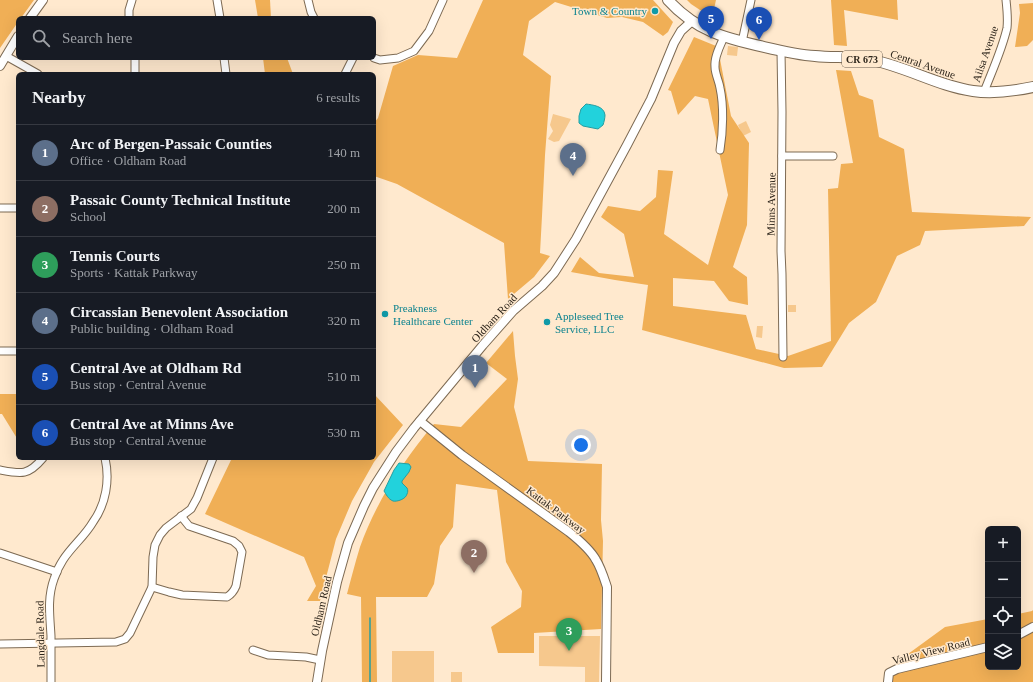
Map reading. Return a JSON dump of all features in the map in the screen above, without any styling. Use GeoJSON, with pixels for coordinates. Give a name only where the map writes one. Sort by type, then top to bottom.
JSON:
{"type":"FeatureCollection","features":[{"type":"Feature","properties":{"kind":"main road","name":"CR 673"},"geometry":{"type":"LineString","coordinates":[[668,0],[682,14],[692,21]]}},
{"type":"Feature","properties":{"kind":"main road","name":"Central Avenue"},"geometry":{"type":"LineString","coordinates":[[692,21],[712,32],[742,42],[780,51],[815,56],[872,60],[955,88],[984,92],[1004,92],[1033,87]]}},
{"type":"Feature","properties":{"kind":"street"},"geometry":{"type":"LineString","coordinates":[[31,16],[43,0]]}},
{"type":"Feature","properties":{"kind":"street"},"geometry":{"type":"LineString","coordinates":[[129,16],[132,0]]}},
{"type":"Feature","properties":{"kind":"street"},"geometry":{"type":"LineString","coordinates":[[218,0],[220,16]]}},
{"type":"Feature","properties":{"kind":"street"},"geometry":{"type":"LineString","coordinates":[[308,0],[313,16]]}},
{"type":"Feature","properties":{"kind":"street"},"geometry":{"type":"LineString","coordinates":[[376,59],[380,60],[398,58],[414,51],[429,31],[443,0]]}},
{"type":"Feature","properties":{"kind":"street"},"geometry":{"type":"LineString","coordinates":[[742,42],[752,0]]}},
{"type":"Feature","properties":{"kind":"street","name":"Ailsa Avenue"},"geometry":{"type":"LineString","coordinates":[[984,92],[1007,28],[1006,0]]}},
{"type":"Feature","properties":{"kind":"street","name":"Oldham Road"},"geometry":{"type":"LineString","coordinates":[[316,682],[337,582],[348,543],[364,506],[384,469],[420,421],[483,345],[513,311],[542,286],[554,273],[576,239],[651,99],[674,43],[681,31],[692,21]]}},
{"type":"Feature","properties":{"kind":"street"},"geometry":{"type":"LineString","coordinates":[[720,150],[722,136],[721,94],[715,67],[715,59],[724,37]]}},
{"type":"Feature","properties":{"kind":"street"},"geometry":{"type":"LineString","coordinates":[[0,66],[16,39]]}},
{"type":"Feature","properties":{"kind":"street","name":"Minns Avenue"},"geometry":{"type":"LineString","coordinates":[[780,51],[782,98],[781,251],[783,357]]}},
{"type":"Feature","properties":{"kind":"street"},"geometry":{"type":"LineString","coordinates":[[6,56],[34,72]]}},
{"type":"Feature","properties":{"kind":"street"},"geometry":{"type":"LineString","coordinates":[[134,60],[135,72]]}},
{"type":"Feature","properties":{"kind":"street"},"geometry":{"type":"LineString","coordinates":[[224,60],[226,72]]}},
{"type":"Feature","properties":{"kind":"street"},"geometry":{"type":"LineString","coordinates":[[347,72],[352,60]]}},
{"type":"Feature","properties":{"kind":"street"},"geometry":{"type":"LineString","coordinates":[[782,156],[833,156]]}},
{"type":"Feature","properties":{"kind":"street"},"geometry":{"type":"LineString","coordinates":[[0,208],[16,208]]}},
{"type":"Feature","properties":{"kind":"street"},"geometry":{"type":"LineString","coordinates":[[0,351],[16,351]]}},
{"type":"Feature","properties":{"kind":"street","name":"Kattak Parkway"},"geometry":{"type":"LineString","coordinates":[[420,421],[462,455],[569,532],[586,546],[596,560],[607,587],[606,682]]}},
{"type":"Feature","properties":{"kind":"street"},"geometry":{"type":"LineString","coordinates":[[0,470],[16,473],[27,472],[41,460]]}},
{"type":"Feature","properties":{"kind":"street","name":"Langdale Road"},"geometry":{"type":"LineString","coordinates":[[51,682],[50,597],[52,587],[62,562],[89,529],[100,510],[106,485],[107,469],[105,460]]}},
{"type":"Feature","properties":{"kind":"street"},"geometry":{"type":"LineString","coordinates":[[0,644],[116,642],[125,639],[130,633],[152,587],[155,546],[160,535],[166,528],[191,509],[213,460]]}},
{"type":"Feature","properties":{"kind":"street"},"geometry":{"type":"LineString","coordinates":[[152,587],[182,595],[227,597],[235,590],[242,552],[239,546],[233,541],[189,526],[181,516]]}},
{"type":"Feature","properties":{"kind":"street"},"geometry":{"type":"LineString","coordinates":[[0,552],[57,572]]}},
{"type":"Feature","properties":{"kind":"street"},"geometry":{"type":"LineString","coordinates":[[1020,634],[1033,627]]}},
{"type":"Feature","properties":{"kind":"street","name":"Valley View Road"},"geometry":{"type":"LineString","coordinates":[[888,682],[889,673],[897,669],[985,648]]}},
{"type":"Feature","properties":{"kind":"street"},"geometry":{"type":"LineString","coordinates":[[254,650],[268,655],[306,657],[320,660]]}},
{"type":"Feature","properties":{"kind":"shaded area"},"geometry":{"type":"Polygon","coordinates":[[[0,0],[34,0],[22,16],[16,16],[16,25],[0,48],[0,0]]]}},
{"type":"Feature","properties":{"kind":"shaded area"},"geometry":{"type":"Polygon","coordinates":[[[255,0],[270,0],[271,16],[258,16],[255,0]]]}},
{"type":"Feature","properties":{"kind":"shaded area"},"geometry":{"type":"Polygon","coordinates":[[[483,0],[653,0],[673,22],[668,32],[663,36],[643,22],[622,17],[607,18],[555,2],[529,21],[523,55],[551,76],[540,253],[550,256],[534,277],[508,299],[504,243],[397,184],[376,177],[376,120],[393,66],[418,55],[457,58],[483,0]]]}},
{"type":"Feature","properties":{"kind":"shaded area"},"geometry":{"type":"Polygon","coordinates":[[[687,0],[716,0],[712,18],[691,4],[687,0]]]}},
{"type":"Feature","properties":{"kind":"shaded area"},"geometry":{"type":"Polygon","coordinates":[[[831,0],[897,0],[898,20],[844,10],[847,46],[834,45],[831,0]]]}},
{"type":"Feature","properties":{"kind":"shaded area"},"geometry":{"type":"Polygon","coordinates":[[[1033,3],[1033,40],[1027,46],[1015,47],[1020,13],[1019,4],[1033,3]]]}},
{"type":"Feature","properties":{"kind":"shaded area"},"geometry":{"type":"Polygon","coordinates":[[[694,37],[721,48],[719,54],[731,116],[749,143],[747,225],[733,267],[747,277],[748,305],[729,301],[714,281],[673,278],[673,306],[746,315],[756,349],[788,356],[831,341],[828,189],[838,188],[841,164],[853,163],[836,70],[851,71],[859,95],[873,100],[879,137],[904,149],[912,212],[1031,217],[1024,226],[925,231],[920,245],[897,256],[876,302],[849,323],[822,367],[784,368],[642,330],[648,285],[571,272],[580,257],[599,273],[634,277],[624,234],[601,217],[608,206],[640,211],[656,197],[658,170],[673,171],[664,234],[708,265],[728,195],[708,99],[695,96],[678,115],[671,91],[668,90],[694,37]]]}},
{"type":"Feature","properties":{"kind":"shaded area"},"geometry":{"type":"Polygon","coordinates":[[[728,46],[738,47],[737,56],[727,55],[728,46]]]}},
{"type":"Feature","properties":{"kind":"shaded area"},"geometry":{"type":"Polygon","coordinates":[[[263,60],[288,60],[292,72],[265,72],[263,60]]]}},
{"type":"Feature","properties":{"kind":"shaded area"},"geometry":{"type":"Polygon","coordinates":[[[553,114],[571,119],[559,141],[554,142],[548,139],[553,131],[550,125],[553,114]]]}},
{"type":"Feature","properties":{"kind":"shaded area"},"geometry":{"type":"Polygon","coordinates":[[[746,121],[751,132],[743,136],[738,125],[746,121]]]}},
{"type":"Feature","properties":{"kind":"shaded area"},"geometry":{"type":"Polygon","coordinates":[[[788,305],[796,305],[796,312],[788,312],[788,305]]]}},
{"type":"Feature","properties":{"kind":"shaded area"},"geometry":{"type":"Polygon","coordinates":[[[757,326],[763,326],[762,338],[756,337],[757,326]]]}},
{"type":"Feature","properties":{"kind":"shaded area"},"geometry":{"type":"Polygon","coordinates":[[[513,331],[518,379],[514,407],[528,461],[602,464],[601,520],[603,541],[601,629],[534,633],[534,653],[498,653],[491,627],[521,607],[522,591],[506,562],[497,490],[456,484],[453,527],[440,546],[434,584],[427,597],[376,597],[377,682],[362,682],[361,597],[347,594],[360,547],[367,530],[391,482],[434,424],[461,427],[507,379],[486,363],[513,331]]]}},
{"type":"Feature","properties":{"kind":"shaded area"},"geometry":{"type":"Polygon","coordinates":[[[0,394],[16,394],[16,437],[2,414],[0,414],[0,394]]]}},
{"type":"Feature","properties":{"kind":"shaded area"},"geometry":{"type":"Polygon","coordinates":[[[376,396],[403,425],[376,459],[376,396]]]}},
{"type":"Feature","properties":{"kind":"shaded area"},"geometry":{"type":"Polygon","coordinates":[[[231,460],[376,460],[352,501],[336,539],[320,601],[307,601],[316,586],[304,557],[205,514],[231,460]]]}},
{"type":"Feature","properties":{"kind":"shaded area"},"geometry":{"type":"Polygon","coordinates":[[[1033,610],[1033,682],[890,682],[894,669],[908,654],[945,627],[985,620],[985,670],[1021,670],[1021,613],[1033,610]]]}},
{"type":"Feature","properties":{"kind":"shaded area"},"geometry":{"type":"Polygon","coordinates":[[[539,636],[600,636],[599,682],[585,682],[585,667],[539,666],[539,636]]]}},
{"type":"Feature","properties":{"kind":"shaded area"},"geometry":{"type":"Polygon","coordinates":[[[392,651],[434,651],[434,682],[392,682],[392,651]]]}},
{"type":"Feature","properties":{"kind":"shaded area"},"geometry":{"type":"Polygon","coordinates":[[[451,672],[462,672],[462,682],[451,682],[451,672]]]}},
{"type":"Feature","properties":{"kind":"water"},"geometry":{"type":"Polygon","coordinates":[[[586,104],[598,106],[604,112],[605,116],[603,125],[598,129],[583,126],[579,123],[581,109],[586,104]]]}},
{"type":"Feature","properties":{"kind":"water"},"geometry":{"type":"Polygon","coordinates":[[[399,463],[409,464],[411,467],[402,481],[408,492],[403,499],[393,501],[388,498],[384,491],[399,463]]]}},
{"type":"Feature","properties":{"kind":"waterway"},"geometry":{"type":"LineString","coordinates":[[370,618],[370,682]]}},
{"type":"Feature","properties":{"kind":"place","name":"Town & Country"},"geometry":{"type":"Point","coordinates":[655,11]}},
{"type":"Feature","properties":{"kind":"place","name":"Central Ave at Oldham Rd"},"geometry":{"type":"Point","coordinates":[711,39]}},
{"type":"Feature","properties":{"kind":"place","name":"Central Ave at Minns Ave"},"geometry":{"type":"Point","coordinates":[759,40]}},
{"type":"Feature","properties":{"kind":"place","name":"Circassian Benevolent Association"},"geometry":{"type":"Point","coordinates":[573,176]}},
{"type":"Feature","properties":{"kind":"place","name":"Preakness Healthcare Center"},"geometry":{"type":"Point","coordinates":[385,314]}},
{"type":"Feature","properties":{"kind":"place","name":"Appleseed Tree Service, LLC"},"geometry":{"type":"Point","coordinates":[547,322]}},
{"type":"Feature","properties":{"kind":"place","name":"Arc of Bergen-Passaic Counties"},"geometry":{"type":"Point","coordinates":[475,388]}},
{"type":"Feature","properties":{"kind":"place","name":"Passaic County Technical Institute"},"geometry":{"type":"Point","coordinates":[474,573]}},
{"type":"Feature","properties":{"kind":"place","name":"Tennis Courts"},"geometry":{"type":"Point","coordinates":[569,651]}}]}
